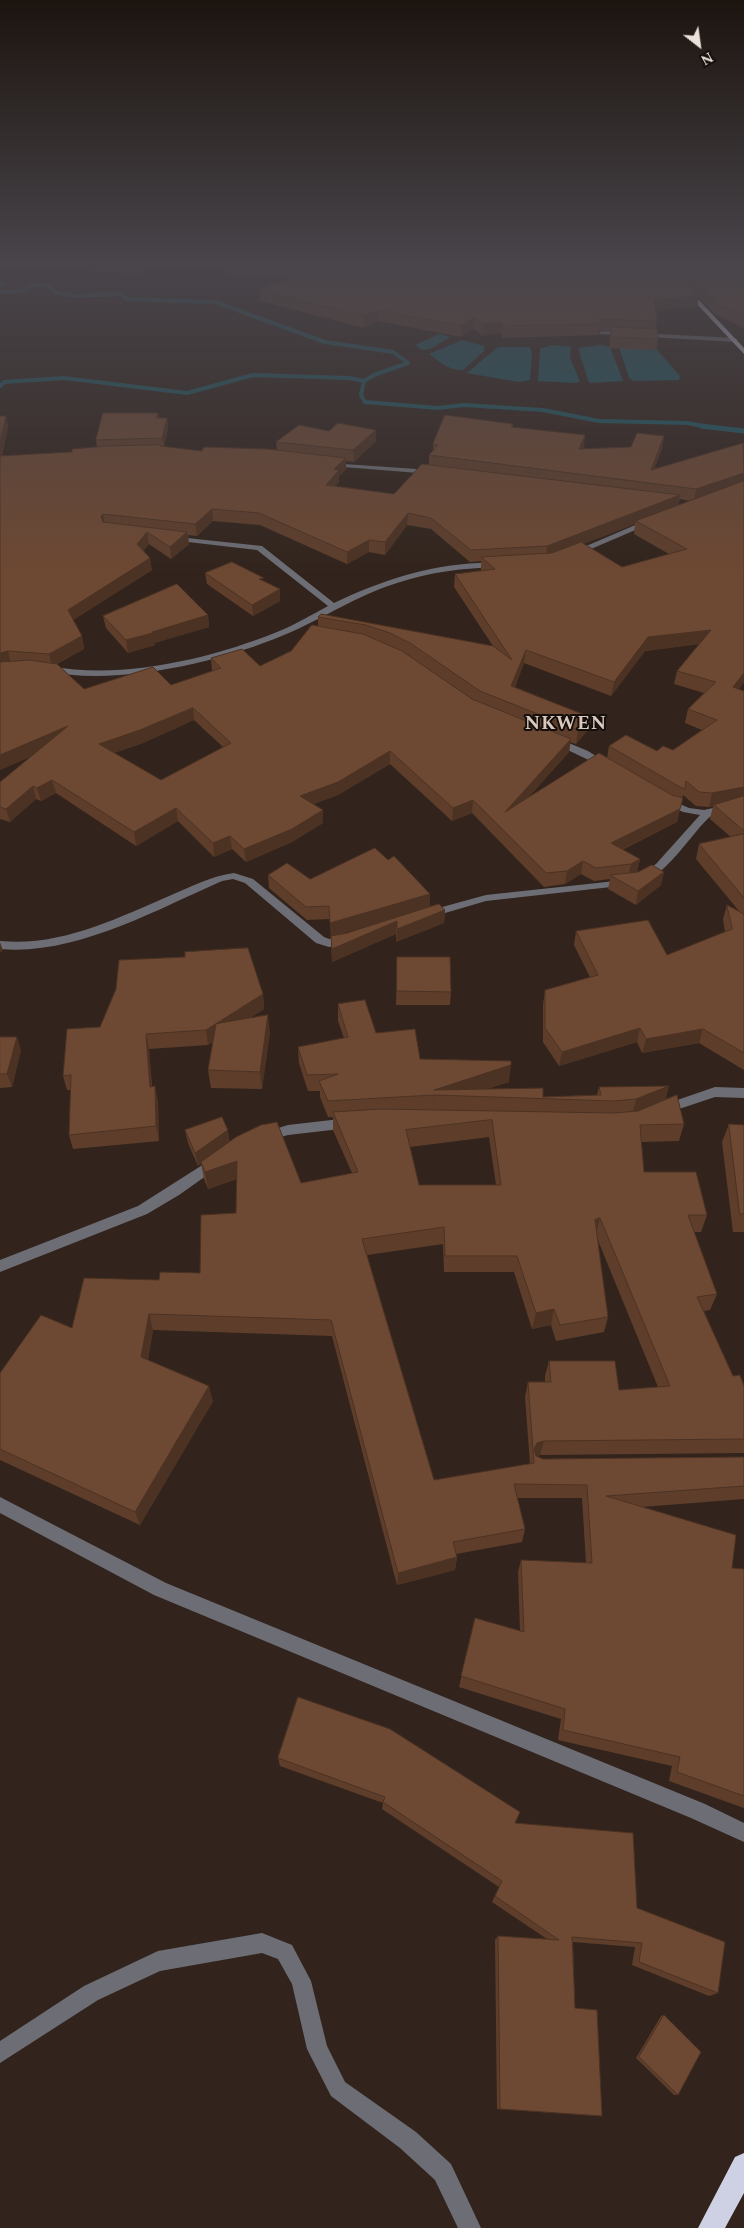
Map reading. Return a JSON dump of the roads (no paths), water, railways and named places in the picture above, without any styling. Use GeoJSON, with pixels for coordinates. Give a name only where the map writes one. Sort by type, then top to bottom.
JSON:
{"type":"FeatureCollection","features":[{"type":"Feature","properties":{"kind":"highway"},"geometry":{"type":"LineString","coordinates":[[711,2228],[744,2166]]}},
{"type":"Feature","properties":{"kind":"street"},"geometry":{"type":"LineString","coordinates":[[324,463],[438,473]]}},
{"type":"Feature","properties":{"kind":"street"},"geometry":{"type":"LineString","coordinates":[[567,556],[658,519]]}},
{"type":"Feature","properties":{"kind":"street"},"geometry":{"type":"LineString","coordinates":[[164,537],[259,548],[333,606]]}},
{"type":"Feature","properties":{"kind":"street"},"geometry":{"type":"LineString","coordinates":[[36,667],[82,674],[121,672],[169,664],[240,648],[290,630],[333,606],[375,588],[440,568],[470,565],[505,565]]}},
{"type":"Feature","properties":{"kind":"street"},"geometry":{"type":"LineString","coordinates":[[290,630],[309,633]]}},
{"type":"Feature","properties":{"kind":"street"},"geometry":{"type":"LineString","coordinates":[[545,737],[584,753],[617,772]]}},
{"type":"Feature","properties":{"kind":"street"},"geometry":{"type":"LineString","coordinates":[[657,795],[688,811],[707,814],[744,804]]}},
{"type":"Feature","properties":{"kind":"street"},"geometry":{"type":"LineString","coordinates":[[421,916],[486,898],[632,882],[646,876],[660,866],[707,814]]}},
{"type":"Feature","properties":{"kind":"street"},"geometry":{"type":"LineString","coordinates":[[0,945],[28,947],[98,929],[220,878],[234,876],[248,881],[320,940],[329,943],[356,937]]}},
{"type":"Feature","properties":{"kind":"street"},"geometry":{"type":"LineString","coordinates":[[650,1115],[683,1101],[714,1092],[744,1093]]}},
{"type":"Feature","properties":{"kind":"street"},"geometry":{"type":"LineString","coordinates":[[257,1138],[288,1130],[359,1122]]}},
{"type":"Feature","properties":{"kind":"street"},"geometry":{"type":"LineString","coordinates":[[0,1266],[28,1252],[131,1215],[160,1201],[228,1153]]}},
{"type":"Feature","properties":{"kind":"street"},"geometry":{"type":"LineString","coordinates":[[0,1505],[160,1589],[698,1811],[744,1833]]}},
{"type":"Feature","properties":{"kind":"street"},"geometry":{"type":"LineString","coordinates":[[0,2053],[91,1993],[158,1961],[262,1943],[285,1952],[301,1981],[317,2049],[338,2089],[408,2140],[443,2172],[470,2228]]}},
{"type":"Feature","properties":{"kind":"water"},"geometry":{"type":"Polygon","coordinates":[[[472,369],[531,369],[530,380],[519,382],[467,373],[472,369]]]}},
{"type":"Feature","properties":{"kind":"water"},"geometry":{"type":"Polygon","coordinates":[[[539,369],[575,369],[580,381],[576,383],[538,381],[539,369]]]}},
{"type":"Feature","properties":{"kind":"water"},"geometry":{"type":"Polygon","coordinates":[[[585,369],[618,369],[623,381],[590,383],[585,369]]]}},
{"type":"Feature","properties":{"kind":"water"},"geometry":{"type":"Polygon","coordinates":[[[626,369],[674,369],[680,376],[679,380],[633,381],[629,377],[626,369]]]}},
{"type":"Feature","properties":{"kind":"waterway"},"geometry":{"type":"LineString","coordinates":[[364,381],[391,369]]}},
{"type":"Feature","properties":{"kind":"waterway"},"geometry":{"type":"LineString","coordinates":[[0,386],[4,382],[64,378],[187,393],[253,375],[349,378],[364,381]]}},
{"type":"Feature","properties":{"kind":"waterway"},"geometry":{"type":"LineString","coordinates":[[364,381],[361,395],[365,402],[438,408],[464,405],[543,410],[599,421],[688,423],[704,426]]}},
{"type":"Feature","properties":{"kind":"waterway"},"geometry":{"type":"LineString","coordinates":[[704,426],[744,431]]}},
{"type":"Feature","properties":{"kind":"district","name":"NKWEN"},"geometry":{"type":"Point","coordinates":[566,725]}}]}
